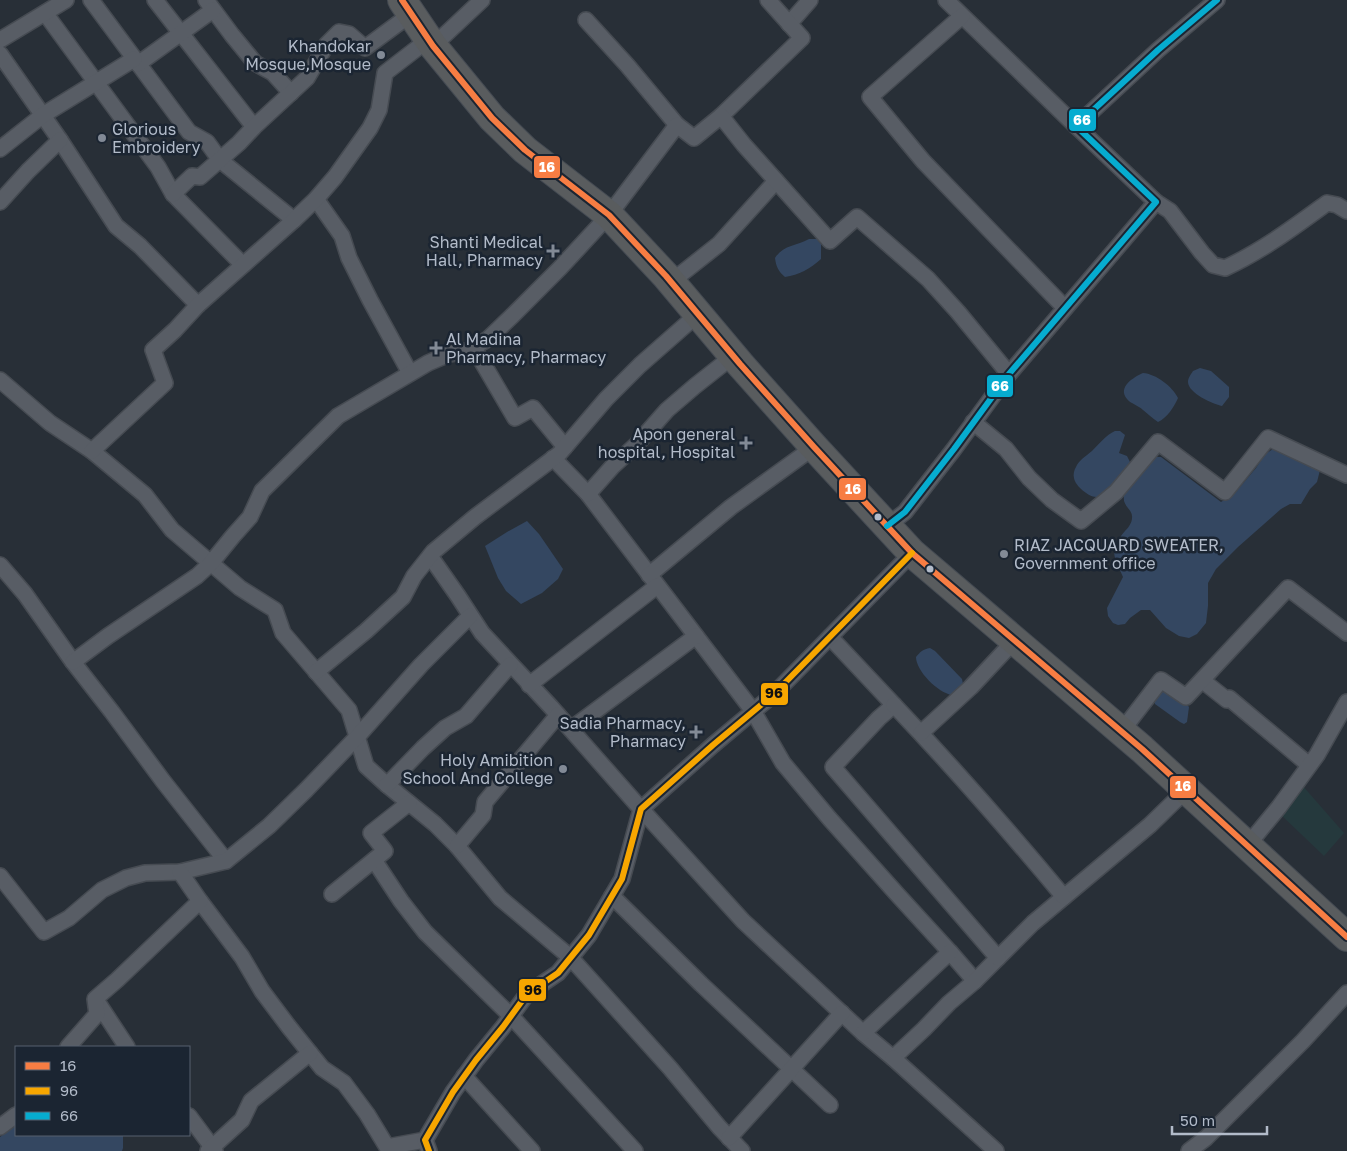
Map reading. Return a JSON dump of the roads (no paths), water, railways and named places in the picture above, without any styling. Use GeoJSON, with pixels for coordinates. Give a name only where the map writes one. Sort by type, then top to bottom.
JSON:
{"type":"FeatureCollection","features":[{"type":"Feature","properties":{"kind":"highway"},"geometry":{"type":"LineString","coordinates":[[406,7],[431,43],[492,118],[525,150],[609,214],[671,282],[733,356],[814,447],[912,553],[1121,732],[1347,938]]}},
{"type":"Feature","properties":{"kind":"street"},"geometry":{"type":"LineString","coordinates":[[0,40],[66,0]]}},
{"type":"Feature","properties":{"kind":"street"},"geometry":{"type":"LineString","coordinates":[[91,0],[189,132],[207,142],[220,160],[294,220]]}},
{"type":"Feature","properties":{"kind":"street"},"geometry":{"type":"LineString","coordinates":[[155,0],[254,127]]}},
{"type":"Feature","properties":{"kind":"street"},"geometry":{"type":"LineString","coordinates":[[92,451],[165,383],[153,350],[176,330],[198,305],[294,220],[335,177],[370,128],[379,110],[385,73],[431,43],[482,0]]}},
{"type":"Feature","properties":{"kind":"street"},"geometry":{"type":"LineString","coordinates":[[586,20],[627,65],[677,125],[694,138],[721,116],[802,38],[768,0]]}},
{"type":"Feature","properties":{"kind":"street"},"geometry":{"type":"LineString","coordinates":[[789,24],[810,0]]}},
{"type":"Feature","properties":{"kind":"street"},"geometry":{"type":"LineString","coordinates":[[946,0],[1156,202],[1170,211],[1202,253],[1214,265],[1225,268],[1248,256],[1285,234],[1326,203],[1337,205],[1347,211]]}},
{"type":"Feature","properties":{"kind":"street"},"geometry":{"type":"LineString","coordinates":[[1076,126],[1158,50],[1217,0]]}},
{"type":"Feature","properties":{"kind":"street"},"geometry":{"type":"LineString","coordinates":[[0,149],[43,115],[136,61],[181,32],[210,5],[255,63],[273,73],[291,93]]}},
{"type":"Feature","properties":{"kind":"street"},"geometry":{"type":"LineString","coordinates":[[172,194],[192,176],[200,177],[220,160],[307,78],[327,44],[339,32],[350,34],[365,48],[406,7]]}},
{"type":"Feature","properties":{"kind":"street"},"geometry":{"type":"LineString","coordinates":[[45,13],[158,167],[172,194],[243,265]]}},
{"type":"Feature","properties":{"kind":"street"},"geometry":{"type":"LineString","coordinates":[[962,16],[870,97],[923,161],[1065,308]]}},
{"type":"Feature","properties":{"kind":"street"},"geometry":{"type":"LineString","coordinates":[[0,54],[60,140],[116,226],[140,246],[198,305]]}},
{"type":"Feature","properties":{"kind":"street"},"geometry":{"type":"LineString","coordinates":[[721,116],[830,241],[858,217],[928,278],[964,318],[1009,374]]}},
{"type":"Feature","properties":{"kind":"street"},"geometry":{"type":"LineString","coordinates":[[73,662],[197,576],[211,563],[250,517],[262,491],[338,416],[448,354],[467,352],[488,339],[560,268],[609,214],[677,125]]}},
{"type":"Feature","properties":{"kind":"street"},"geometry":{"type":"LineString","coordinates":[[0,202],[60,140]]}},
{"type":"Feature","properties":{"kind":"street"},"geometry":{"type":"LineString","coordinates":[[671,282],[720,244],[776,181]]}},
{"type":"Feature","properties":{"kind":"street"},"geometry":{"type":"LineString","coordinates":[[316,199],[342,236],[349,258],[410,374]]}},
{"type":"Feature","properties":{"kind":"street"},"geometry":{"type":"LineString","coordinates":[[887,526],[905,512],[1009,374],[1156,202]]}},
{"type":"Feature","properties":{"kind":"street"},"geometry":{"type":"LineString","coordinates":[[316,672],[404,597],[414,576],[433,552],[475,517],[553,458],[633,372],[698,314]]}},
{"type":"Feature","properties":{"kind":"street"},"geometry":{"type":"LineString","coordinates":[[474,348],[515,418],[533,408],[565,447]]}},
{"type":"Feature","properties":{"kind":"street"},"geometry":{"type":"LineString","coordinates":[[588,494],[667,410],[733,356]]}},
{"type":"Feature","properties":{"kind":"street"},"geometry":{"type":"LineString","coordinates":[[0,380],[50,423],[92,451],[145,495],[172,530],[240,588],[275,610],[283,633],[349,710],[366,766],[435,824],[457,846],[500,898],[570,957],[742,1151]]}},
{"type":"Feature","properties":{"kind":"street"},"geometry":{"type":"LineString","coordinates":[[974,422],[1006,449],[1030,478],[1052,500],[1081,521],[1116,492],[1158,442],[1225,492],[1268,438],[1347,475]]}},
{"type":"Feature","properties":{"kind":"street"},"geometry":{"type":"LineString","coordinates":[[529,685],[653,580],[731,507],[814,447]]}},
{"type":"Feature","properties":{"kind":"street"},"geometry":{"type":"LineString","coordinates":[[553,458],[588,494],[754,711],[783,764],[975,981]]}},
{"type":"Feature","properties":{"kind":"street"},"geometry":{"type":"LineString","coordinates":[[180,872],[242,957],[262,990],[289,1027],[322,1068],[344,1083],[367,1114],[387,1147],[427,1146],[453,1092],[526,994],[558,973],[589,935],[622,879],[641,809],[774,694],[912,553]]}},
{"type":"Feature","properties":{"kind":"street"},"geometry":{"type":"LineString","coordinates":[[430,556],[482,633],[743,921],[863,1033],[996,1151]]}},
{"type":"Feature","properties":{"kind":"street"},"geometry":{"type":"LineString","coordinates":[[0,565],[25,594],[73,662],[226,861]]}},
{"type":"Feature","properties":{"kind":"street"},"geometry":{"type":"LineString","coordinates":[[1121,732],[1162,680],[1186,697],[1288,588],[1347,633]]}},
{"type":"Feature","properties":{"kind":"street"},"geometry":{"type":"LineString","coordinates":[[0,876],[44,932],[69,918],[102,890],[126,878],[145,873],[180,872],[226,861],[269,826],[306,790],[357,737],[421,665],[470,616]]}},
{"type":"Feature","properties":{"kind":"street"},"geometry":{"type":"LineString","coordinates":[[570,729],[696,636]]}},
{"type":"Feature","properties":{"kind":"street"},"geometry":{"type":"LineString","coordinates":[[830,637],[967,783],[1064,897]]}},
{"type":"Feature","properties":{"kind":"street"},"geometry":{"type":"LineString","coordinates":[[921,733],[972,687],[1014,641]]}},
{"type":"Feature","properties":{"kind":"street"},"geometry":{"type":"LineString","coordinates":[[387,785],[445,728],[466,716],[510,665]]}},
{"type":"Feature","properties":{"kind":"street"},"geometry":{"type":"LineString","coordinates":[[1203,680],[1227,700],[1229,698],[1309,765]]}},
{"type":"Feature","properties":{"kind":"street"},"geometry":{"type":"LineString","coordinates":[[1247,846],[1279,807],[1317,755],[1347,702]]}},
{"type":"Feature","properties":{"kind":"street"},"geometry":{"type":"LineString","coordinates":[[894,705],[879,718],[833,767],[998,958]]}},
{"type":"Feature","properties":{"kind":"street"},"geometry":{"type":"LineString","coordinates":[[457,846],[483,815],[485,802],[558,715]]}},
{"type":"Feature","properties":{"kind":"street"},"geometry":{"type":"LineString","coordinates":[[892,1058],[949,1003],[975,981],[1033,923],[1150,825],[1186,790]]}},
{"type":"Feature","properties":{"kind":"street"},"geometry":{"type":"LineString","coordinates":[[332,894],[385,851],[372,833],[409,802]]}},
{"type":"Feature","properties":{"kind":"street"},"geometry":{"type":"LineString","coordinates":[[374,860],[425,932],[511,1016],[635,1151]]}},
{"type":"Feature","properties":{"kind":"street"},"geometry":{"type":"LineString","coordinates":[[612,896],[701,984],[830,1105]]}},
{"type":"Feature","properties":{"kind":"street"},"geometry":{"type":"LineString","coordinates":[[95,999],[200,901]]}},
{"type":"Feature","properties":{"kind":"street"},"geometry":{"type":"LineString","coordinates":[[863,1033],[950,952]]}},
{"type":"Feature","properties":{"kind":"street"},"geometry":{"type":"LineString","coordinates":[[1189,1151],[1206,1138],[1303,1041],[1347,993]]}},
{"type":"Feature","properties":{"kind":"street"},"geometry":{"type":"LineString","coordinates":[[69,1046],[97,1014],[95,999]]}},
{"type":"Feature","properties":{"kind":"street"},"geometry":{"type":"LineString","coordinates":[[95,999],[126,1046]]}},
{"type":"Feature","properties":{"kind":"street"},"geometry":{"type":"LineString","coordinates":[[729,1138],[842,1013]]}},
{"type":"Feature","properties":{"kind":"street"},"geometry":{"type":"LineString","coordinates":[[190,1117],[212,1150],[242,1120],[251,1101],[310,1053]]}},
{"type":"Feature","properties":{"kind":"street"},"geometry":{"type":"LineString","coordinates":[[464,1076],[532,1151]]}},
{"type":"Feature","properties":{"kind":"street"},"geometry":{"type":"LineString","coordinates":[[0,1127],[15,1116]]}},
{"type":"Feature","properties":{"kind":"water"},"geometry":{"type":"Polygon","coordinates":[[[809,239],[817,239],[821,244],[821,259],[804,271],[785,277],[778,268],[775,258],[786,248],[809,239]]]}},
{"type":"Feature","properties":{"kind":"water"},"geometry":{"type":"Polygon","coordinates":[[[1200,368],[1211,371],[1229,387],[1229,397],[1222,406],[1196,394],[1189,386],[1188,381],[1193,371],[1200,368]]]}},
{"type":"Feature","properties":{"kind":"water"},"geometry":{"type":"Polygon","coordinates":[[[1143,373],[1163,381],[1178,398],[1170,412],[1158,422],[1129,401],[1124,395],[1125,387],[1128,383],[1143,373]]]}},
{"type":"Feature","properties":{"kind":"water"},"geometry":{"type":"Polygon","coordinates":[[[1115,431],[1120,431],[1125,435],[1119,453],[1127,456],[1130,462],[1121,477],[1111,488],[1101,495],[1093,497],[1083,491],[1075,481],[1075,470],[1081,460],[1115,431]]]}},
{"type":"Feature","properties":{"kind":"water"},"geometry":{"type":"Polygon","coordinates":[[[1273,449],[1288,451],[1320,470],[1317,482],[1310,489],[1301,504],[1290,504],[1281,509],[1216,569],[1208,583],[1206,623],[1197,634],[1189,638],[1179,636],[1166,628],[1150,610],[1141,610],[1125,624],[1118,625],[1113,623],[1108,616],[1107,608],[1123,577],[1114,554],[1116,544],[1130,525],[1132,518],[1124,501],[1124,493],[1129,483],[1152,457],[1161,457],[1221,502],[1234,494],[1265,454],[1273,449]]]}},
{"type":"Feature","properties":{"kind":"water"},"geometry":{"type":"Polygon","coordinates":[[[527,521],[539,534],[563,569],[558,579],[542,593],[521,604],[506,591],[498,578],[485,546],[527,521]]]}},
{"type":"Feature","properties":{"kind":"water"},"geometry":{"type":"Polygon","coordinates":[[[930,648],[962,679],[963,684],[952,695],[934,686],[924,675],[917,663],[916,657],[925,649],[930,648]]]}},
{"type":"Feature","properties":{"kind":"water"},"geometry":{"type":"Polygon","coordinates":[[[1161,688],[1185,702],[1189,707],[1187,722],[1184,724],[1180,722],[1155,704],[1154,696],[1161,688]]]}},
{"type":"Feature","properties":{"kind":"water"},"geometry":{"type":"Polygon","coordinates":[[[15,1126],[15,1136],[123,1136],[123,1148],[122,1151],[0,1151],[0,1137],[15,1126]]]}},
{"type":"Feature","properties":{"kind":"place","name":"Khandokar Mosque,Mosque"},"geometry":{"type":"Point","coordinates":[381,55]}},
{"type":"Feature","properties":{"kind":"place","name":"Glorious Embroidery"},"geometry":{"type":"Point","coordinates":[102,138]}},
{"type":"Feature","properties":{"kind":"place","name":"Shanti Medical Hall, Pharmacy"},"geometry":{"type":"Point","coordinates":[553,251]}},
{"type":"Feature","properties":{"kind":"place","name":"Al Madina Pharmacy, Pharmacy"},"geometry":{"type":"Point","coordinates":[436,348]}},
{"type":"Feature","properties":{"kind":"place","name":"Apon general hospital, Hospital"},"geometry":{"type":"Point","coordinates":[746,443]}},
{"type":"Feature","properties":{"kind":"place","name":"RIAZ JACQUARD SWEATER, Government office"},"geometry":{"type":"Point","coordinates":[1004,554]}},
{"type":"Feature","properties":{"kind":"place","name":"Sadia Pharmacy, Pharmacy"},"geometry":{"type":"Point","coordinates":[696,732]}},
{"type":"Feature","properties":{"kind":"place","name":"Holy Amibition School And College"},"geometry":{"type":"Point","coordinates":[563,769]}}]}
